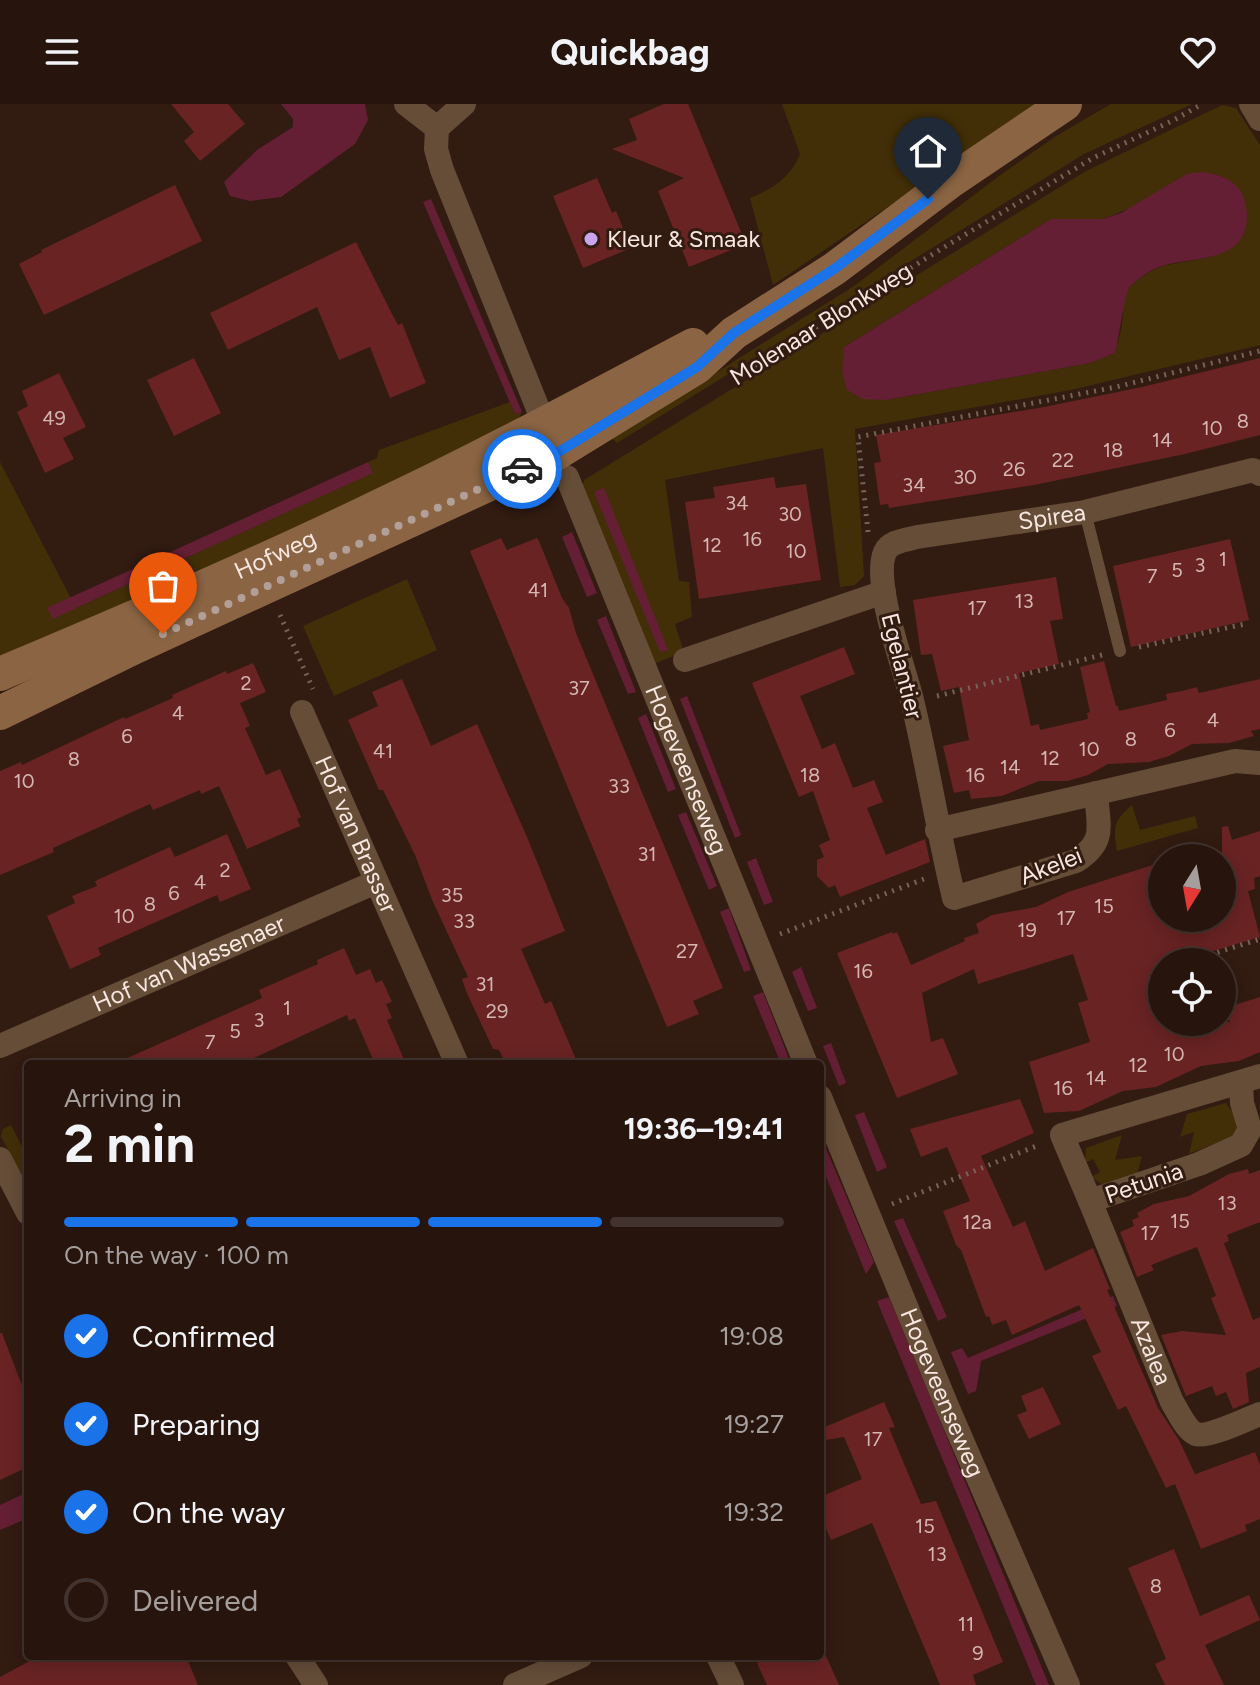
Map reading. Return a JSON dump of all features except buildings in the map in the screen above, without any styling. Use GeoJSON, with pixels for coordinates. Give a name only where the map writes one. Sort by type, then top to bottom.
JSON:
{"type":"FeatureCollection","features":[{"type":"Feature","properties":{"kind":"main road","name":"Molenaar Blonkweg"},"geometry":{"type":"LineString","coordinates":[[556,451],[693,345],[734,333],[834,269],[951,181],[1065,104]]}},
{"type":"Feature","properties":{"kind":"main road","name":"Hofweg"},"geometry":{"type":"LineString","coordinates":[[0,674],[373,510],[556,451]]}},
{"type":"Feature","properties":{"kind":"main road","name":"Hofweg"},"geometry":{"type":"LineString","coordinates":[[0,713],[556,451]]}},
{"type":"Feature","properties":{"kind":"street"},"geometry":{"type":"LineString","coordinates":[[406,104],[437,128],[464,104]]}},
{"type":"Feature","properties":{"kind":"street"},"geometry":{"type":"LineString","coordinates":[[1251,104],[1260,119]]}},
{"type":"Feature","properties":{"kind":"street","name":"Hogeveenseweg"},"geometry":{"type":"LineString","coordinates":[[437,128],[436,149],[442,170],[804,1060]]}},
{"type":"Feature","properties":{"kind":"street","name":"Spirea"},"geometry":{"type":"LineString","coordinates":[[885,550],[892,544],[917,537],[1085,512],[1253,470],[1260,474]]}},
{"type":"Feature","properties":{"kind":"street"},"geometry":{"type":"LineString","coordinates":[[884,592],[882,567],[885,550]]}},
{"type":"Feature","properties":{"kind":"street","name":"Egelantier"},"geometry":{"type":"LineString","coordinates":[[685,660],[884,592],[913,702],[937,830],[954,898]]}},
{"type":"Feature","properties":{"kind":"street","name":"Hof van Brasser"},"geometry":{"type":"LineString","coordinates":[[302,712],[455,1060]]}},
{"type":"Feature","properties":{"kind":"street"},"geometry":{"type":"LineString","coordinates":[[937,830],[1235,761],[1260,763]]}},
{"type":"Feature","properties":{"kind":"street","name":"Akelei"},"geometry":{"type":"LineString","coordinates":[[954,898],[1076,861],[1091,851],[1099,838],[1096,793]]}},
{"type":"Feature","properties":{"kind":"street","name":"Hof van Wassenaer"},"geometry":{"type":"LineString","coordinates":[[0,1046],[376,882]]}},
{"type":"Feature","properties":{"kind":"street","name":"Petunia"},"geometry":{"type":"LineString","coordinates":[[1250,1079],[1242,1103],[1250,1129],[1241,1145],[1199,1164],[1090,1201],[1062,1135],[1250,1079]]}},
{"type":"Feature","properties":{"kind":"street","name":"Hogeveenseweg"},"geometry":{"type":"LineString","coordinates":[[824,1107],[947,1406],[1068,1685]]}},
{"type":"Feature","properties":{"kind":"street"},"geometry":{"type":"LineString","coordinates":[[0,1159],[24,1205]]}},
{"type":"Feature","properties":{"kind":"street","name":"Azalea"},"geometry":{"type":"LineString","coordinates":[[1090,1201],[1172,1402],[1189,1428],[1196,1434],[1206,1434],[1260,1414]]}},
{"type":"Feature","properties":{"kind":"street"},"geometry":{"type":"LineString","coordinates":[[300,1660],[316,1685]]}},
{"type":"Feature","properties":{"kind":"street"},"geometry":{"type":"LineString","coordinates":[[515,1685],[572,1660]]}},
{"type":"Feature","properties":{"kind":"street"},"geometry":{"type":"LineString","coordinates":[[720,1660],[732,1685]]}},
{"type":"Feature","properties":{"kind":"lane"},"geometry":{"type":"LineString","coordinates":[[1085,512],[1120,651]]}},
{"type":"Feature","properties":{"kind":"path","name":"Molenaar Blonkweg"},"geometry":{"type":"LineString","coordinates":[[731,380],[1093,158],[1202,104]]}},
{"type":"Feature","properties":{"kind":"path"},"geometry":{"type":"LineString","coordinates":[[885,550],[868,536],[858,437],[1116,387],[1260,351]]}},
{"type":"Feature","properties":{"kind":"path"},"geometry":{"type":"LineString","coordinates":[[280,615],[320,704],[302,712]]}},
{"type":"Feature","properties":{"kind":"path"},"geometry":{"type":"LineString","coordinates":[[913,702],[1245,624]]}},
{"type":"Feature","properties":{"kind":"path"},"geometry":{"type":"LineString","coordinates":[[757,943],[947,871]]}},
{"type":"Feature","properties":{"kind":"path"},"geometry":{"type":"LineString","coordinates":[[1231,948],[1260,939]]}},
{"type":"Feature","properties":{"kind":"path"},"geometry":{"type":"LineString","coordinates":[[868,1213],[1062,1135]]}},
{"type":"Feature","properties":{"kind":"shaded area"},"geometry":{"type":"Polygon","coordinates":[[[281,104],[365,104],[368,120],[355,144],[281,197],[250,201],[230,196],[224,182],[257,150],[293,127],[293,119],[281,104]]]}},
{"type":"Feature","properties":{"kind":"shaded area"},"geometry":{"type":"Polygon","coordinates":[[[782,104],[1039,104],[773,285],[750,198],[780,181],[792,169],[800,154],[782,104]]]}},
{"type":"Feature","properties":{"kind":"shaded area"},"geometry":{"type":"Polygon","coordinates":[[[1111,104],[1192,104],[1084,154],[617,443],[612,438],[854,286],[999,176],[1056,136],[1111,104]]]}},
{"type":"Feature","properties":{"kind":"shaded area"},"geometry":{"type":"Polygon","coordinates":[[[1222,105],[1236,108],[1260,145],[1260,345],[1071,390],[855,429],[864,576],[855,585],[840,587],[823,448],[665,480],[679,581],[689,582],[692,617],[675,624],[683,649],[679,654],[653,664],[582,490],[584,480],[1086,171],[1222,105]],[[1216,174],[1103,219],[1051,219],[844,347],[886,400],[1090,363],[1115,353],[1126,292],[1132,285],[1156,268],[1218,254],[1240,239],[1246,226],[1243,202],[1236,187],[1216,174]]]}},
{"type":"Feature","properties":{"kind":"shaded area"},"geometry":{"type":"Polygon","coordinates":[[[1202,172],[1222,177],[1239,189],[1247,210],[1244,233],[1237,244],[1226,251],[1159,267],[1132,285],[1125,299],[1115,353],[1090,363],[886,400],[863,399],[847,390],[842,372],[844,347],[1051,219],[1103,219],[1121,213],[1187,174],[1202,172]]]}},
{"type":"Feature","properties":{"kind":"shaded area"},"geometry":{"type":"Polygon","coordinates":[[[431,199],[522,412],[515,414],[423,202],[431,199]]]}},
{"type":"Feature","properties":{"kind":"shaded area"},"geometry":{"type":"Polygon","coordinates":[[[510,402],[515,414],[522,412],[515,425],[0,667],[0,462],[76,608],[372,473],[368,462],[377,458],[379,450],[510,402]]]}},
{"type":"Feature","properties":{"kind":"shaded area"},"geometry":{"type":"Polygon","coordinates":[[[368,462],[373,473],[53,619],[47,608],[368,462]]]}},
{"type":"Feature","properties":{"kind":"shaded area"},"geometry":{"type":"Polygon","coordinates":[[[604,488],[668,650],[660,652],[594,492],[604,488]]]}},
{"type":"Feature","properties":{"kind":"shaded area"},"geometry":{"type":"Polygon","coordinates":[[[572,532],[597,593],[587,597],[562,537],[572,532]]]}},
{"type":"Feature","properties":{"kind":"shaded area"},"geometry":{"type":"Polygon","coordinates":[[[407,579],[437,650],[334,696],[303,626],[407,579]]]}},
{"type":"Feature","properties":{"kind":"shaded area"},"geometry":{"type":"Polygon","coordinates":[[[606,616],[636,692],[628,694],[597,620],[606,616]]]}},
{"type":"Feature","properties":{"kind":"shaded area"},"geometry":{"type":"Polygon","coordinates":[[[687,696],[741,835],[735,838],[680,699],[687,696]]]}},
{"type":"Feature","properties":{"kind":"shaded area"},"geometry":{"type":"Polygon","coordinates":[[[646,714],[676,789],[668,792],[638,718],[646,714]]]}},
{"type":"Feature","properties":{"kind":"shaded area"},"geometry":{"type":"Polygon","coordinates":[[[1132,805],[1140,830],[1195,816],[1198,828],[1117,851],[1116,825],[1132,805]]]}},
{"type":"Feature","properties":{"kind":"shaded area"},"geometry":{"type":"Polygon","coordinates":[[[686,812],[717,886],[709,890],[678,815],[686,812]]]}},
{"type":"Feature","properties":{"kind":"shaded area"},"geometry":{"type":"Polygon","coordinates":[[[756,858],[773,902],[764,905],[747,862],[756,858]]]}},
{"type":"Feature","properties":{"kind":"shaded area"},"geometry":{"type":"Polygon","coordinates":[[[729,908],[751,970],[744,972],[720,912],[729,908]]]}},
{"type":"Feature","properties":{"kind":"shaded area"},"geometry":{"type":"Polygon","coordinates":[[[801,967],[817,1008],[808,1011],[792,972],[801,967]]]}},
{"type":"Feature","properties":{"kind":"shaded area"},"geometry":{"type":"Polygon","coordinates":[[[763,992],[789,1060],[779,1060],[753,996],[763,992]]]}},
{"type":"Feature","properties":{"kind":"shaded area"},"geometry":{"type":"Polygon","coordinates":[[[831,1043],[846,1083],[839,1086],[823,1046],[831,1043]]]}},
{"type":"Feature","properties":{"kind":"shaded area"},"geometry":{"type":"Polygon","coordinates":[[[1226,1103],[1240,1123],[1233,1136],[1189,1154],[1194,1132],[1180,1137],[1187,1114],[1226,1103]]]}},
{"type":"Feature","properties":{"kind":"shaded area"},"geometry":{"type":"Polygon","coordinates":[[[864,1112],[887,1167],[877,1172],[855,1115],[864,1112]]]}},
{"type":"Feature","properties":{"kind":"shaded area"},"geometry":{"type":"Polygon","coordinates":[[[11,1125],[24,1150],[24,1181],[1,1136],[3,1129],[11,1125]]]}},
{"type":"Feature","properties":{"kind":"shaded area"},"geometry":{"type":"Polygon","coordinates":[[[1122,1135],[1115,1160],[1142,1156],[1137,1174],[1105,1186],[1091,1177],[1100,1172],[1093,1159],[1085,1163],[1086,1148],[1122,1135]]]}},
{"type":"Feature","properties":{"kind":"shaded area"},"geometry":{"type":"Polygon","coordinates":[[[824,1146],[874,1262],[866,1274],[824,1172],[824,1146]]]}},
{"type":"Feature","properties":{"kind":"shaded area"},"geometry":{"type":"Polygon","coordinates":[[[903,1218],[947,1317],[938,1321],[894,1221],[903,1218]]]}},
{"type":"Feature","properties":{"kind":"shaded area"},"geometry":{"type":"Polygon","coordinates":[[[1113,1296],[1117,1306],[981,1361],[976,1391],[968,1394],[951,1352],[962,1348],[968,1358],[1113,1296]]]}},
{"type":"Feature","properties":{"kind":"shaded area"},"geometry":{"type":"Polygon","coordinates":[[[889,1297],[1049,1685],[1036,1685],[877,1301],[889,1297]]]}},
{"type":"Feature","properties":{"kind":"shaded area"},"geometry":{"type":"Polygon","coordinates":[[[24,1494],[24,1520],[0,1530],[0,1505],[24,1494]]]}},
{"type":"Feature","properties":{"kind":"way so far"},"geometry":{"type":"LineString","coordinates":[[163,634],[522,469]]}},
{"type":"Feature","properties":{"kind":"place","name":"Kleur & Smaak"},"geometry":{"type":"Point","coordinates":[591,239]}},
{"type":"Feature","properties":{"kind":"route"},"geometry":{"type":"LineString","coordinates":[[522,469],[557,453],[697,367],[734,333],[834,269],[928,199]]}}]}
